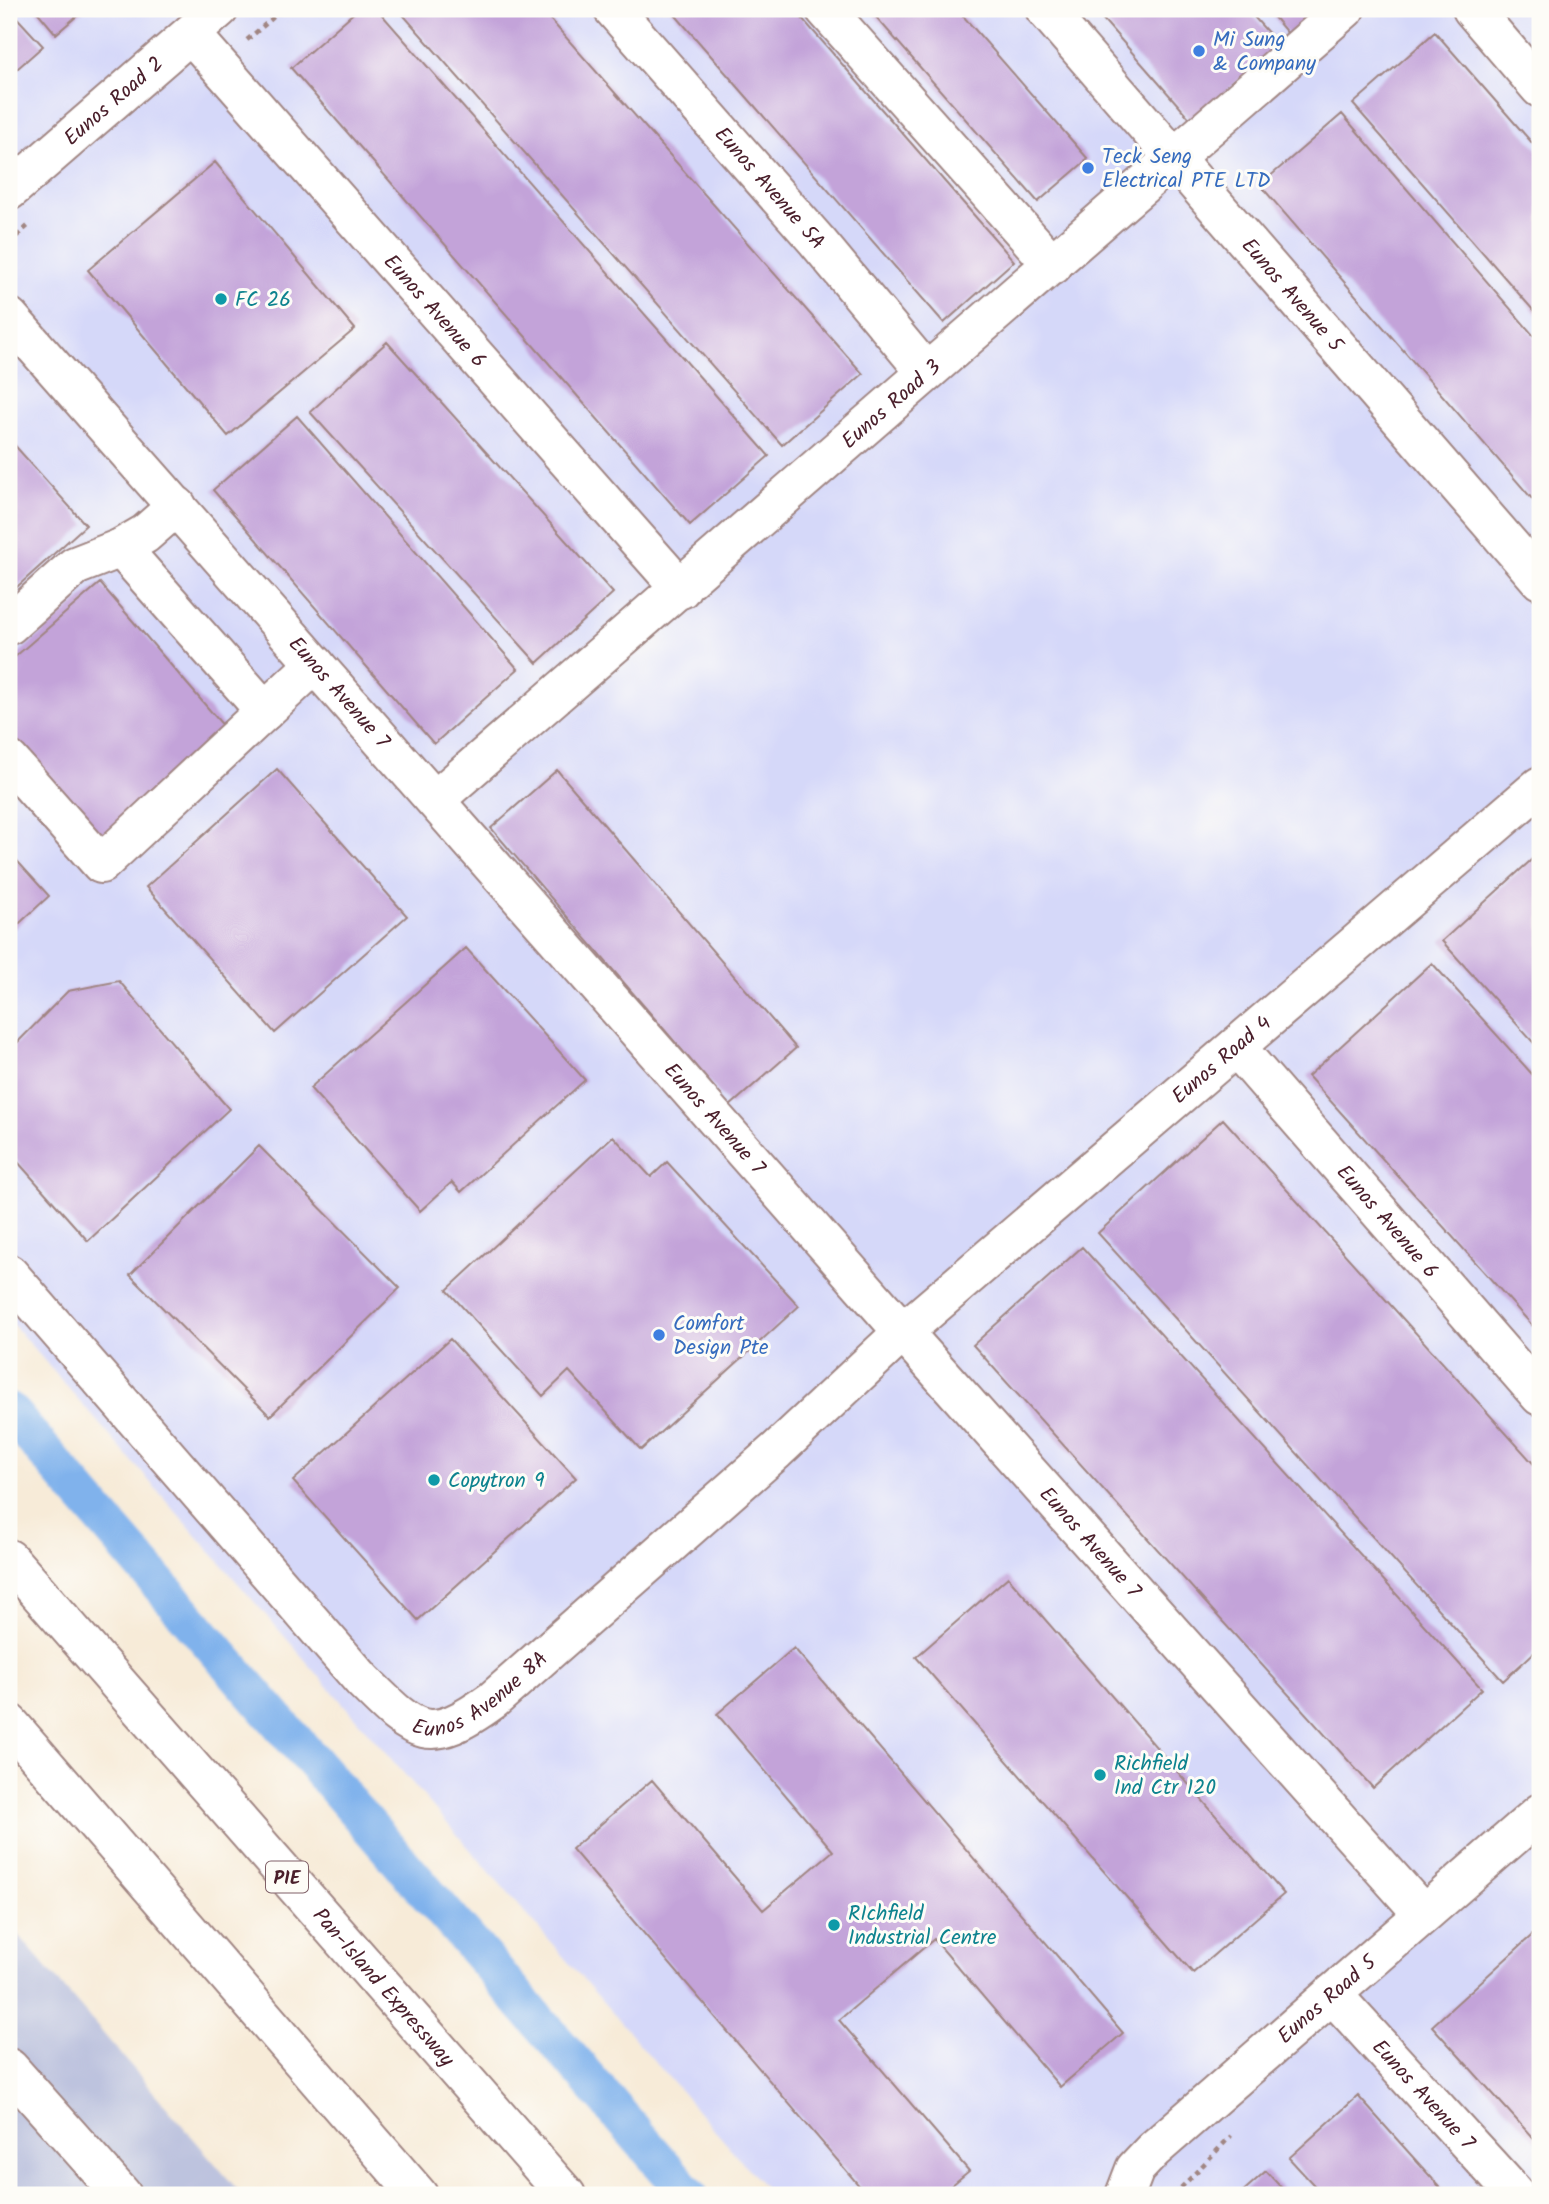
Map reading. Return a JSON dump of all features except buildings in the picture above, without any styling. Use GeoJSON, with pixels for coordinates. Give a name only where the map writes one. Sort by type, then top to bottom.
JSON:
{"type":"FeatureCollection","features":[{"type":"Feature","properties":{"kind":"main road","name":"Eunos Road 2"},"geometry":{"type":"LineString","coordinates":[[9,191],[219,9]]}},
{"type":"Feature","properties":{"kind":"main road","name":"Eunos Avenue 5A"},"geometry":{"type":"LineString","coordinates":[[613,9],[817,241],[925,371]]}},
{"type":"Feature","properties":{"kind":"main road"},"geometry":{"type":"LineString","coordinates":[[825,9],[1053,265]]}},
{"type":"Feature","properties":{"kind":"main road","name":"Eunos Avenue 5"},"geometry":{"type":"LineString","coordinates":[[1045,9],[1540,580]]}},
{"type":"Feature","properties":{"kind":"main road","name":"Eunos Road 3"},"geometry":{"type":"LineString","coordinates":[[435,800],[681,589],[925,371],[1053,265],[1345,9]]}},
{"type":"Feature","properties":{"kind":"main road"},"geometry":{"type":"LineString","coordinates":[[1472,9],[1540,88]]}},
{"type":"Feature","properties":{"kind":"main road","name":"Eunos Avenue 6"},"geometry":{"type":"LineString","coordinates":[[191,34],[681,589]]}},
{"type":"Feature","properties":{"kind":"main road","name":"Eunos Avenue 7"},"geometry":{"type":"LineString","coordinates":[[9,317],[903,1332],[1423,1914]]}},
{"type":"Feature","properties":{"kind":"main road"},"geometry":{"type":"LineString","coordinates":[[9,625],[75,566],[121,548],[145,534],[177,506]]}},
{"type":"Feature","properties":{"kind":"main road"},"geometry":{"type":"LineString","coordinates":[[121,548],[265,711]]}},
{"type":"Feature","properties":{"kind":"main road"},"geometry":{"type":"LineString","coordinates":[[9,760],[101,864],[316,664]]}},
{"type":"Feature","properties":{"kind":"main road","name":"Eunos Road 4"},"geometry":{"type":"LineString","coordinates":[[903,1332],[1540,786]]}},
{"type":"Feature","properties":{"kind":"main road","name":"Eunos Avenue 6"},"geometry":{"type":"LineString","coordinates":[[1236,1047],[1540,1396]]}},
{"type":"Feature","properties":{"kind":"main road","name":"Eunos Avenue 8A"},"geometry":{"type":"LineString","coordinates":[[9,1274],[362,1680],[401,1719],[418,1728],[436,1730],[455,1726],[493,1700],[776,1451],[903,1332]]}},
{"type":"Feature","properties":{"kind":"main road","name":"Pan-Island Expressway"},"geometry":{"type":"LineString","coordinates":[[9,1559],[566,2195]]}},
{"type":"Feature","properties":{"kind":"main road"},"geometry":{"type":"LineString","coordinates":[[9,1723],[418,2195]]}},
{"type":"Feature","properties":{"kind":"main road","name":"Eunos Road 5"},"geometry":{"type":"LineString","coordinates":[[1125,2195],[1135,2169],[1153,2150],[1540,1813]]}},
{"type":"Feature","properties":{"kind":"main road","name":"Eunos Avenue 7"},"geometry":{"type":"LineString","coordinates":[[1332,1994],[1516,2195]]}},
{"type":"Feature","properties":{"kind":"main road"},"geometry":{"type":"LineString","coordinates":[[9,2068],[122,2195]]}},
{"type":"Feature","properties":{"kind":"shaded area"},"geometry":{"type":"Polygon","coordinates":[[[9,9],[1540,9],[1540,2195],[771,2195],[9,1320],[9,9]]]}},
{"type":"Feature","properties":{"kind":"shaded area"},"geometry":{"type":"Polygon","coordinates":[[[9,1924],[242,2195],[9,2195],[9,1924]]]}},
{"type":"Feature","properties":{"kind":"waterway"},"geometry":{"type":"LineString","coordinates":[[9,1411],[689,2195]]}},
{"type":"Feature","properties":{"kind":"place","name":"Mi Sung & Company"},"geometry":{"type":"Point","coordinates":[1199,51]}},
{"type":"Feature","properties":{"kind":"place","name":"Teck Seng Electrical PTE LTD"},"geometry":{"type":"Point","coordinates":[1088,168]}},
{"type":"Feature","properties":{"kind":"place","name":"FC 26"},"geometry":{"type":"Point","coordinates":[221,299]}},
{"type":"Feature","properties":{"kind":"place","name":"Comfort Design Pte"},"geometry":{"type":"Point","coordinates":[659,1335]}},
{"type":"Feature","properties":{"kind":"place","name":"Copytron 9"},"geometry":{"type":"Point","coordinates":[434,1480]}},
{"type":"Feature","properties":{"kind":"place","name":"Richfield Ind Ctr 120"},"geometry":{"type":"Point","coordinates":[1100,1775]}},
{"type":"Feature","properties":{"kind":"place","name":"RIchfield Industrial Centre"},"geometry":{"type":"Point","coordinates":[834,1925]}}]}
